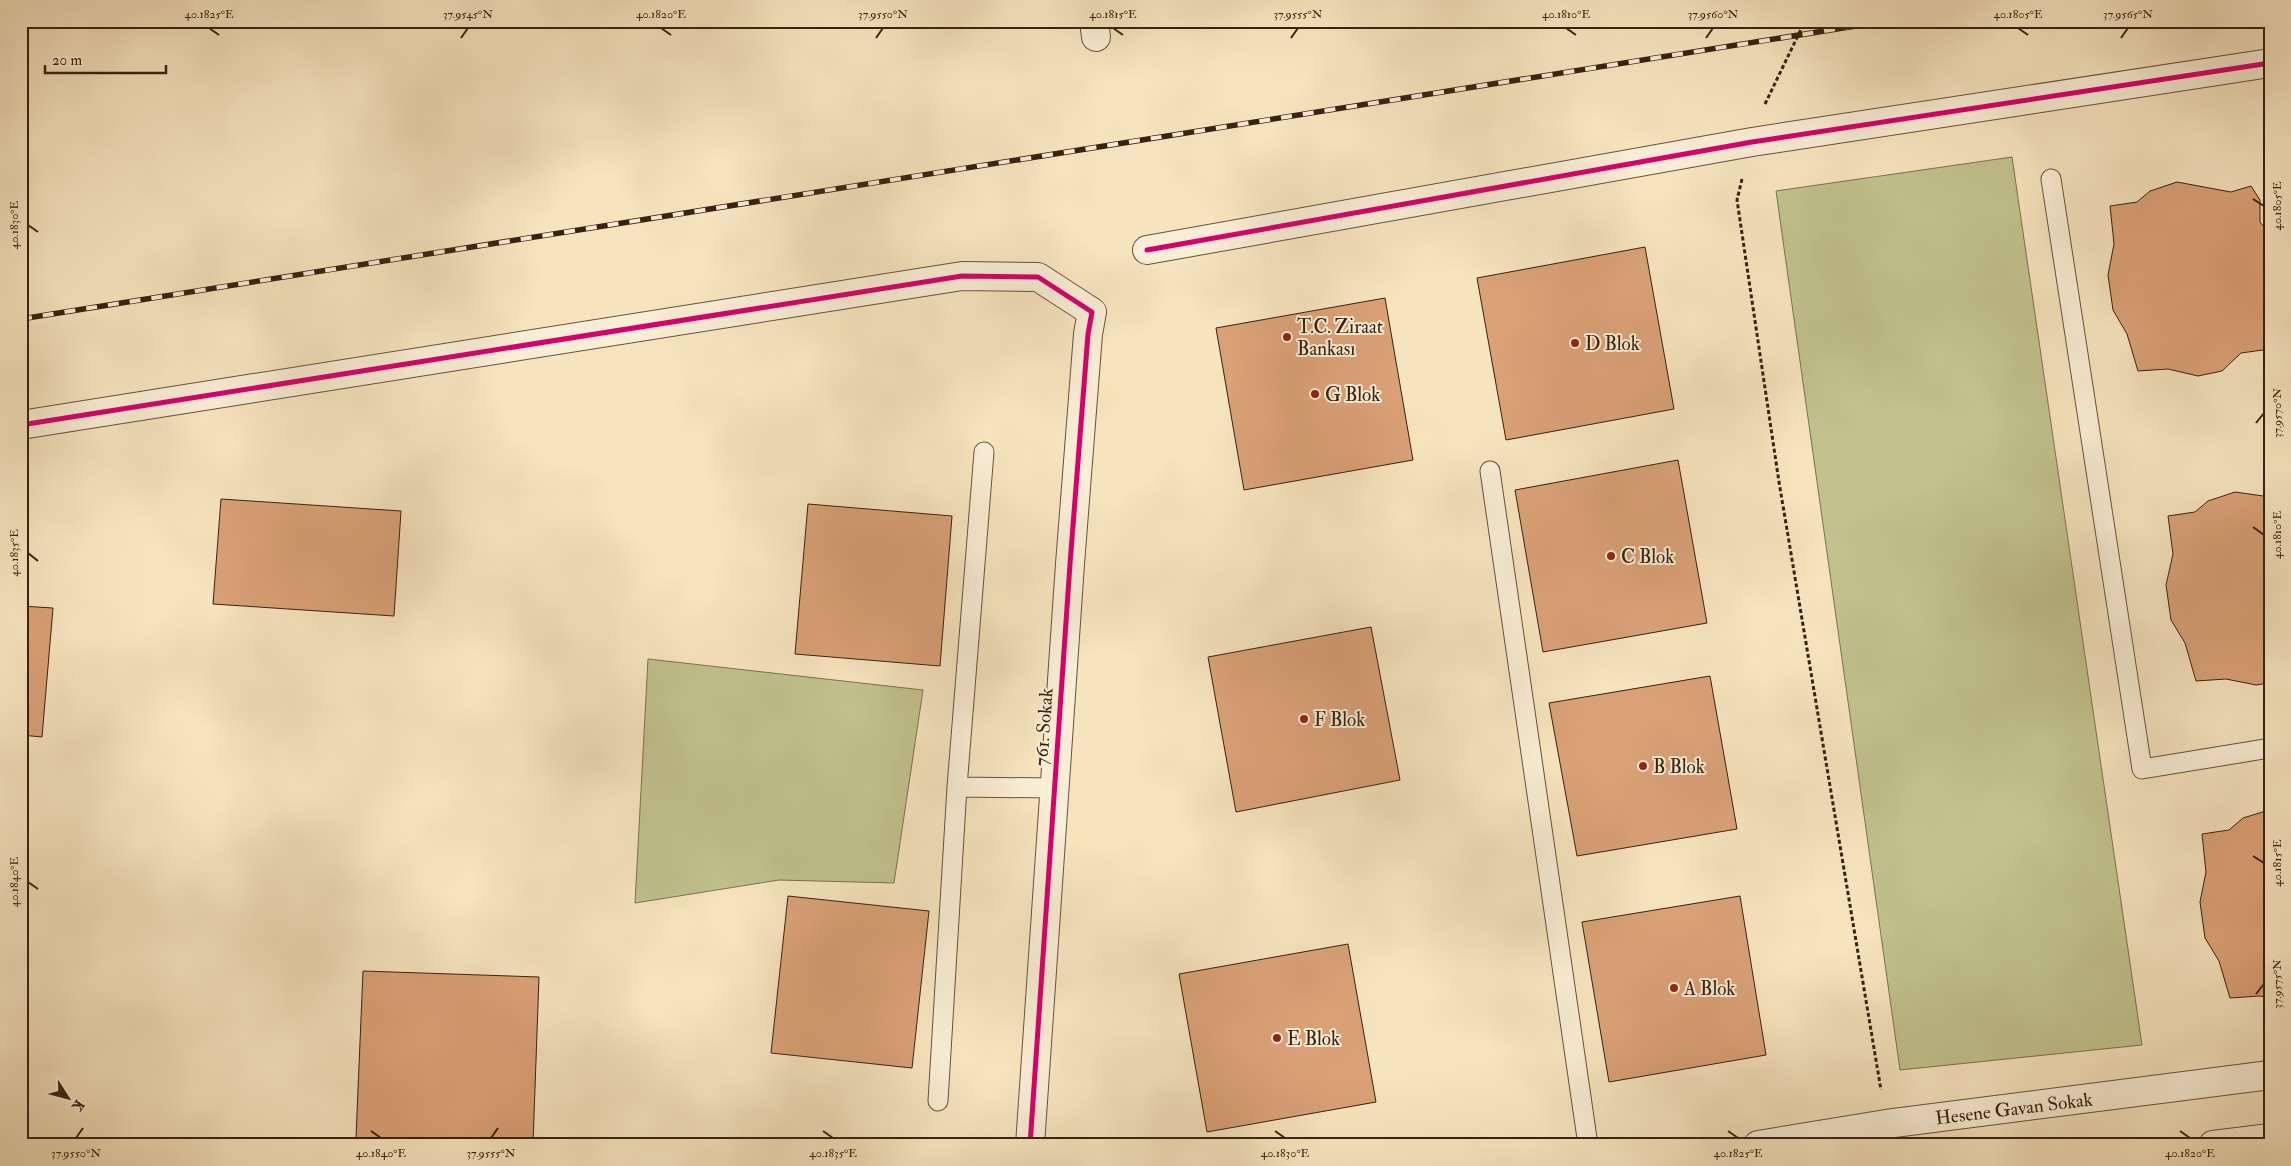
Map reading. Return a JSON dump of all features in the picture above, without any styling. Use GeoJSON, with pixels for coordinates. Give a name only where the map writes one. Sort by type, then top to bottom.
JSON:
{"type":"FeatureCollection","features":[{"type":"Feature","properties":{"kind":"street"},"geometry":{"type":"LineString","coordinates":[[1147,250],[1752,142],[2270,63]]}},
{"type":"Feature","properties":{"kind":"street","name":"761. Sokak"},"geometry":{"type":"LineString","coordinates":[[21,425],[962,276],[1038,277],[1092,312],[1088,334],[1070,554],[1030,1145]]}},
{"type":"Feature","properties":{"kind":"street","name":"Hesene Gavan Sokak"},"geometry":{"type":"LineString","coordinates":[[1758,1145],[1886,1124],[2270,1075]]}},
{"type":"Feature","properties":{"kind":"street"},"geometry":{"type":"LineString","coordinates":[[2213,1145],[2270,1138]]}},
{"type":"Feature","properties":{"kind":"lane"},"geometry":{"type":"LineString","coordinates":[[2051,179],[2142,769],[2270,748]]}},
{"type":"Feature","properties":{"kind":"lane"},"geometry":{"type":"LineString","coordinates":[[938,1101],[957,787],[984,452]]}},
{"type":"Feature","properties":{"kind":"lane"},"geometry":{"type":"LineString","coordinates":[[1490,471],[1588,1145]]}},
{"type":"Feature","properties":{"kind":"lane"},"geometry":{"type":"LineString","coordinates":[[957,787],[1054,788]]}},
{"type":"Feature","properties":{"kind":"path"},"geometry":{"type":"LineString","coordinates":[[1805,21],[1757,121],[1737,200],[1779,482],[1886,1124]]}},
{"type":"Feature","properties":{"kind":"green space"},"geometry":{"type":"Polygon","coordinates":[[[2012,157],[2142,1045],[1900,1070],[1776,191],[2012,157]]]}},
{"type":"Feature","properties":{"kind":"green space"},"geometry":{"type":"Polygon","coordinates":[[[648,659],[923,690],[894,883],[779,880],[635,903],[648,659]]]}},
{"type":"Feature","properties":{"kind":"building"},"geometry":{"type":"Polygon","coordinates":[[[2177,182],[2231,192],[2251,186],[2260,200],[2260,222],[2270,234],[2270,349],[2241,353],[2222,371],[2198,376],[2168,369],[2138,371],[2127,334],[2113,310],[2108,275],[2114,244],[2110,206],[2137,202],[2150,191],[2177,182]]]}},
{"type":"Feature","properties":{"kind":"building","name":"D Blok"},"geometry":{"type":"Polygon","coordinates":[[[1645,247],[1674,409],[1506,440],[1477,278],[1645,247]]]}},
{"type":"Feature","properties":{"kind":"building","name":"G Blok"},"geometry":{"type":"Polygon","coordinates":[[[1385,298],[1413,460],[1244,490],[1216,328],[1385,298]]]}},
{"type":"Feature","properties":{"kind":"building","name":"C Blok"},"geometry":{"type":"Polygon","coordinates":[[[1678,460],[1707,623],[1543,652],[1515,490],[1678,460]]]}},
{"type":"Feature","properties":{"kind":"building"},"geometry":{"type":"Polygon","coordinates":[[[2235,492],[2270,497],[2270,683],[2256,685],[2226,679],[2196,681],[2185,643],[2171,620],[2166,585],[2173,554],[2168,516],[2195,512],[2208,501],[2235,492]]]}},
{"type":"Feature","properties":{"kind":"building"},"geometry":{"type":"Polygon","coordinates":[[[221,499],[401,511],[394,616],[213,604],[221,499]]]}},
{"type":"Feature","properties":{"kind":"building"},"geometry":{"type":"Polygon","coordinates":[[[808,504],[952,516],[940,666],[795,654],[808,504]]]}},
{"type":"Feature","properties":{"kind":"building"},"geometry":{"type":"Polygon","coordinates":[[[21,606],[53,608],[42,737],[21,735],[21,606]]]}},
{"type":"Feature","properties":{"kind":"building","name":"F Blok"},"geometry":{"type":"Polygon","coordinates":[[[1371,627],[1400,780],[1236,812],[1208,657],[1371,627]]]}},
{"type":"Feature","properties":{"kind":"building","name":"B Blok"},"geometry":{"type":"Polygon","coordinates":[[[1710,676],[1737,829],[1577,856],[1549,703],[1710,676]]]}},
{"type":"Feature","properties":{"kind":"building"},"geometry":{"type":"Polygon","coordinates":[[[2269,810],[2270,998],[2260,996],[2230,998],[2219,961],[2205,938],[2200,902],[2206,872],[2202,834],[2229,830],[2243,818],[2269,810]]]}},
{"type":"Feature","properties":{"kind":"building"},"geometry":{"type":"Polygon","coordinates":[[[788,896],[929,911],[912,1068],[771,1053],[788,896]]]}},
{"type":"Feature","properties":{"kind":"building","name":"A Blok"},"geometry":{"type":"Polygon","coordinates":[[[1740,896],[1766,1055],[1609,1082],[1582,922],[1740,896]]]}},
{"type":"Feature","properties":{"kind":"building","name":"E Blok"},"geometry":{"type":"Polygon","coordinates":[[[1348,944],[1376,1102],[1207,1132],[1179,974],[1348,944]]]}},
{"type":"Feature","properties":{"kind":"building"},"geometry":{"type":"Polygon","coordinates":[[[363,971],[539,977],[533,1144],[356,1138],[363,971]]]}},
{"type":"Feature","properties":{"kind":"railway"},"geometry":{"type":"LineString","coordinates":[[21,319],[1887,21]]}},
{"type":"Feature","properties":{"kind":"cycle path"},"geometry":{"type":"LineString","coordinates":[[1147,250],[1752,142],[2270,63]]}},
{"type":"Feature","properties":{"kind":"cycle path"},"geometry":{"type":"LineString","coordinates":[[21,425],[962,276],[1038,277],[1092,312],[1088,334],[1070,564],[1030,1145]]}},
{"type":"Feature","properties":{"kind":"place","name":"T.C. Ziraat Bankası"},"geometry":{"type":"Point","coordinates":[1287,337]}},
{"type":"Feature","properties":{"kind":"place","name":"D Blok"},"geometry":{"type":"Point","coordinates":[1575,343]}},
{"type":"Feature","properties":{"kind":"place","name":"G Blok"},"geometry":{"type":"Point","coordinates":[1315,394]}},
{"type":"Feature","properties":{"kind":"place","name":"C Blok"},"geometry":{"type":"Point","coordinates":[1611,556]}},
{"type":"Feature","properties":{"kind":"place","name":"F Blok"},"geometry":{"type":"Point","coordinates":[1304,719]}},
{"type":"Feature","properties":{"kind":"place","name":"B Blok"},"geometry":{"type":"Point","coordinates":[1643,766]}},
{"type":"Feature","properties":{"kind":"place","name":"A Blok"},"geometry":{"type":"Point","coordinates":[1674,988]}},
{"type":"Feature","properties":{"kind":"place","name":"E Blok"},"geometry":{"type":"Point","coordinates":[1277,1038]}}]}
